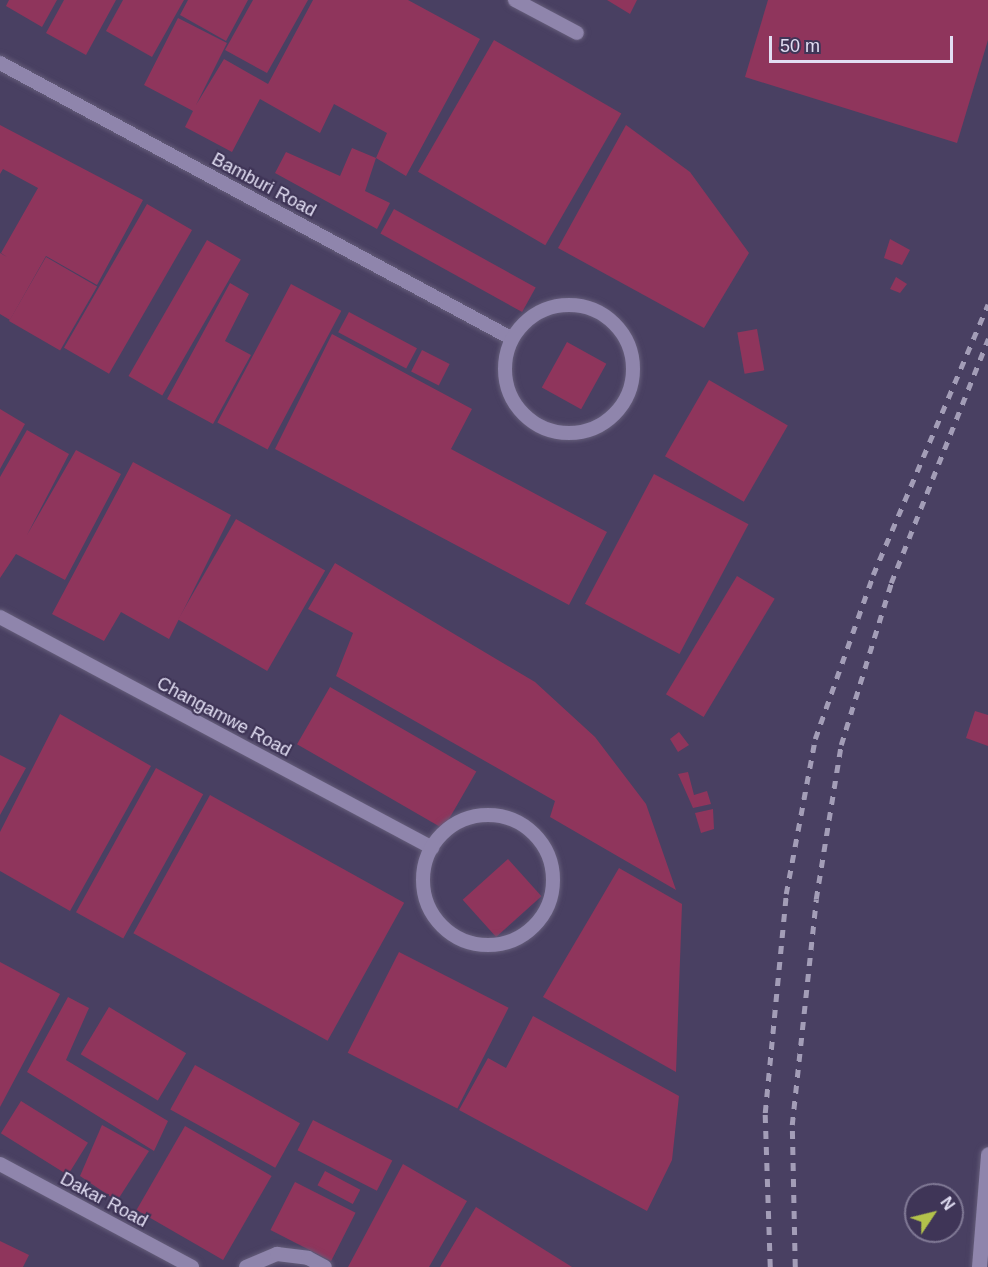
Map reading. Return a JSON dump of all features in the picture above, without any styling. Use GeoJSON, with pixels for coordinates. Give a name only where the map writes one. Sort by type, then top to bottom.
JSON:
{"type":"FeatureCollection","features":[{"type":"Feature","properties":{"kind":"street"},"geometry":{"type":"LineString","coordinates":[[979,1267],[988,1154]]}},
{"type":"Feature","properties":{"kind":"lane"},"geometry":{"type":"LineString","coordinates":[[515,0],[577,33]]}},
{"type":"Feature","properties":{"kind":"lane","name":"Bamburi Road"},"geometry":{"type":"LineString","coordinates":[[0,63],[511,338]]}},
{"type":"Feature","properties":{"kind":"lane"},"geometry":{"type":"LineString","coordinates":[[573,305],[603,314],[629,346],[632,378],[621,407],[586,431],[544,429],[512,400],[505,380],[511,338],[542,309],[573,305]]}},
{"type":"Feature","properties":{"kind":"lane","name":"Changamwe Road"},"geometry":{"type":"LineString","coordinates":[[0,617],[432,848]]}},
{"type":"Feature","properties":{"kind":"lane"},"geometry":{"type":"LineString","coordinates":[[482,815],[522,825],[538,839],[553,877],[542,917],[508,943],[486,946],[455,935],[432,912],[424,891],[432,848],[444,832],[482,815]]}},
{"type":"Feature","properties":{"kind":"lane","name":"Dakar Road"},"geometry":{"type":"LineString","coordinates":[[0,1164],[192,1267]]}},
{"type":"Feature","properties":{"kind":"lane"},"geometry":{"type":"LineString","coordinates":[[246,1267],[285,1254],[325,1267]]}},
{"type":"Feature","properties":{"kind":"building"},"geometry":{"type":"Polygon","coordinates":[[[9,0],[57,0],[42,27],[6,6],[9,0]]]}},
{"type":"Feature","properties":{"kind":"building"},"geometry":{"type":"Polygon","coordinates":[[[64,0],[116,0],[86,55],[46,33],[64,0]]]}},
{"type":"Feature","properties":{"kind":"building"},"geometry":{"type":"Polygon","coordinates":[[[123,0],[184,0],[152,57],[106,31],[123,0]]]}},
{"type":"Feature","properties":{"kind":"building"},"geometry":{"type":"Polygon","coordinates":[[[188,0],[248,0],[226,41],[180,15],[188,0]]]}},
{"type":"Feature","properties":{"kind":"building"},"geometry":{"type":"Polygon","coordinates":[[[253,0],[308,0],[267,73],[225,50],[253,0]]]}},
{"type":"Feature","properties":{"kind":"building"},"geometry":{"type":"Polygon","coordinates":[[[313,0],[408,0],[480,39],[406,176],[376,158],[387,133],[334,104],[320,133],[260,99],[232,152],[185,127],[193,111],[144,85],[178,18],[227,43],[196,105],[224,59],[268,84],[313,0]]]}},
{"type":"Feature","properties":{"kind":"building"},"geometry":{"type":"Polygon","coordinates":[[[607,0],[637,0],[630,14],[607,0]]]}},
{"type":"Feature","properties":{"kind":"building"},"geometry":{"type":"Polygon","coordinates":[[[768,0],[988,0],[988,40],[957,143],[745,77],[768,0]]]}},
{"type":"Feature","properties":{"kind":"building"},"geometry":{"type":"Polygon","coordinates":[[[494,40],[621,113],[545,245],[418,172],[494,40]]]}},
{"type":"Feature","properties":{"kind":"building"},"geometry":{"type":"Polygon","coordinates":[[[0,125],[143,200],[97,285],[46,256],[10,320],[0,314],[0,253],[7,257],[1,253],[38,188],[3,169],[0,174],[0,125]]]}},
{"type":"Feature","properties":{"kind":"building"},"geometry":{"type":"Polygon","coordinates":[[[626,125],[690,172],[749,253],[704,328],[558,248],[626,125]]]}},
{"type":"Feature","properties":{"kind":"building"},"geometry":{"type":"Polygon","coordinates":[[[352,148],[376,158],[365,191],[390,203],[377,229],[275,173],[286,152],[340,176],[352,148]]]}},
{"type":"Feature","properties":{"kind":"building"},"geometry":{"type":"Polygon","coordinates":[[[147,204],[192,230],[109,374],[64,348],[147,204]]]}},
{"type":"Feature","properties":{"kind":"building"},"geometry":{"type":"Polygon","coordinates":[[[394,209],[536,288],[522,312],[380,233],[394,209]]]}},
{"type":"Feature","properties":{"kind":"building"},"geometry":{"type":"Polygon","coordinates":[[[890,239],[910,250],[902,265],[884,258],[890,239]]]}},
{"type":"Feature","properties":{"kind":"building"},"geometry":{"type":"Polygon","coordinates":[[[207,240],[241,260],[162,395],[129,376],[207,240]]]}},
{"type":"Feature","properties":{"kind":"building"},"geometry":{"type":"Polygon","coordinates":[[[46,257],[97,286],[60,351],[9,321],[46,257]]]}},
{"type":"Feature","properties":{"kind":"building"},"geometry":{"type":"Polygon","coordinates":[[[896,277],[907,284],[900,293],[890,289],[896,277]]]}},
{"type":"Feature","properties":{"kind":"building"},"geometry":{"type":"Polygon","coordinates":[[[230,283],[249,294],[225,341],[251,355],[213,424],[167,399],[230,283]]]}},
{"type":"Feature","properties":{"kind":"building"},"geometry":{"type":"Polygon","coordinates":[[[291,284],[341,311],[268,449],[217,423],[291,284]]]}},
{"type":"Feature","properties":{"kind":"building"},"geometry":{"type":"Polygon","coordinates":[[[349,312],[417,348],[406,368],[338,332],[349,312]]]}},
{"type":"Feature","properties":{"kind":"building"},"geometry":{"type":"Polygon","coordinates":[[[757,329],[764,370],[745,374],[737,332],[757,329]]]}},
{"type":"Feature","properties":{"kind":"building"},"geometry":{"type":"Polygon","coordinates":[[[332,334],[472,409],[451,449],[607,532],[569,605],[275,449],[332,334]]]}},
{"type":"Feature","properties":{"kind":"building"},"geometry":{"type":"Polygon","coordinates":[[[567,342],[606,364],[581,409],[542,387],[567,342]]]}},
{"type":"Feature","properties":{"kind":"building"},"geometry":{"type":"Polygon","coordinates":[[[422,350],[450,364],[439,385],[411,371],[422,350]]]}},
{"type":"Feature","properties":{"kind":"building"},"geometry":{"type":"Polygon","coordinates":[[[709,380],[788,426],[744,502],[665,456],[709,380]]]}},
{"type":"Feature","properties":{"kind":"building"},"geometry":{"type":"Polygon","coordinates":[[[0,409],[25,424],[0,469],[0,409]]]}},
{"type":"Feature","properties":{"kind":"building"},"geometry":{"type":"Polygon","coordinates":[[[27,430],[69,454],[27,535],[76,450],[121,474],[65,580],[16,554],[0,578],[0,477],[27,430]]]}},
{"type":"Feature","properties":{"kind":"building"},"geometry":{"type":"Polygon","coordinates":[[[133,462],[231,515],[169,639],[121,612],[104,641],[52,614],[133,462]]]}},
{"type":"Feature","properties":{"kind":"building"},"geometry":{"type":"Polygon","coordinates":[[[654,474],[748,524],[679,654],[585,604],[654,474]]]}},
{"type":"Feature","properties":{"kind":"building"},"geometry":{"type":"Polygon","coordinates":[[[236,519],[325,570],[267,671],[178,619],[236,519]]]}},
{"type":"Feature","properties":{"kind":"building"},"geometry":{"type":"Polygon","coordinates":[[[335,563],[535,682],[595,737],[646,804],[676,890],[550,817],[555,801],[336,676],[353,633],[308,609],[335,563]]]}},
{"type":"Feature","properties":{"kind":"building"},"geometry":{"type":"Polygon","coordinates":[[[737,576],[775,599],[704,717],[666,694],[737,576]]]}},
{"type":"Feature","properties":{"kind":"building"},"geometry":{"type":"Polygon","coordinates":[[[330,687],[476,772],[443,829],[297,744],[330,687]]]}},
{"type":"Feature","properties":{"kind":"building"},"geometry":{"type":"Polygon","coordinates":[[[975,711],[988,715],[988,746],[966,738],[975,711]]]}},
{"type":"Feature","properties":{"kind":"building"},"geometry":{"type":"Polygon","coordinates":[[[60,714],[151,766],[70,911],[0,871],[0,832],[60,714]]]}},
{"type":"Feature","properties":{"kind":"building"},"geometry":{"type":"Polygon","coordinates":[[[679,732],[689,745],[678,752],[670,739],[679,732]]]}},
{"type":"Feature","properties":{"kind":"building"},"geometry":{"type":"Polygon","coordinates":[[[0,755],[26,768],[0,815],[0,755]]]}},
{"type":"Feature","properties":{"kind":"building"},"geometry":{"type":"Polygon","coordinates":[[[156,768],[203,794],[123,938],[76,912],[156,768]]]}},
{"type":"Feature","properties":{"kind":"building"},"geometry":{"type":"Polygon","coordinates":[[[688,772],[694,795],[707,791],[711,804],[693,808],[678,774],[688,772]]]}},
{"type":"Feature","properties":{"kind":"building"},"geometry":{"type":"Polygon","coordinates":[[[210,795],[404,903],[328,1041],[133,933],[210,795]]]}},
{"type":"Feature","properties":{"kind":"building"},"geometry":{"type":"Polygon","coordinates":[[[713,809],[714,829],[701,833],[695,813],[713,809]]]}},
{"type":"Feature","properties":{"kind":"building"},"geometry":{"type":"Polygon","coordinates":[[[508,859],[541,896],[496,937],[463,900],[508,859]]]}},
{"type":"Feature","properties":{"kind":"building"},"geometry":{"type":"Polygon","coordinates":[[[619,868],[682,904],[676,1072],[543,997],[619,868]]]}},
{"type":"Feature","properties":{"kind":"building"},"geometry":{"type":"Polygon","coordinates":[[[399,952],[509,1008],[457,1109],[348,1053],[399,952]]]}},
{"type":"Feature","properties":{"kind":"building"},"geometry":{"type":"Polygon","coordinates":[[[0,962],[60,994],[0,1107],[0,962]]]}},
{"type":"Feature","properties":{"kind":"building"},"geometry":{"type":"Polygon","coordinates":[[[68,997],[89,1008],[66,1060],[168,1121],[154,1151],[27,1072],[68,997]]]}},
{"type":"Feature","properties":{"kind":"building"},"geometry":{"type":"Polygon","coordinates":[[[109,1007],[186,1053],[158,1100],[81,1054],[109,1007]]]}},
{"type":"Feature","properties":{"kind":"building"},"geometry":{"type":"Polygon","coordinates":[[[533,1016],[679,1096],[672,1160],[647,1211],[459,1110],[488,1058],[506,1068],[533,1016]]]}},
{"type":"Feature","properties":{"kind":"building"},"geometry":{"type":"Polygon","coordinates":[[[195,1065],[300,1123],[275,1168],[170,1110],[195,1065]]]}},
{"type":"Feature","properties":{"kind":"building"},"geometry":{"type":"Polygon","coordinates":[[[21,1101],[88,1143],[68,1175],[1,1133],[21,1101]]]}},
{"type":"Feature","properties":{"kind":"building"},"geometry":{"type":"Polygon","coordinates":[[[313,1120],[392,1160],[377,1191],[298,1150],[313,1120]]]}},
{"type":"Feature","properties":{"kind":"building"},"geometry":{"type":"Polygon","coordinates":[[[102,1125],[149,1151],[117,1201],[80,1176],[102,1125]]]}},
{"type":"Feature","properties":{"kind":"building"},"geometry":{"type":"Polygon","coordinates":[[[185,1126],[272,1176],[223,1260],[136,1210],[185,1126]]]}},
{"type":"Feature","properties":{"kind":"building"},"geometry":{"type":"Polygon","coordinates":[[[403,1164],[467,1201],[429,1267],[348,1267],[403,1164]]]}},
{"type":"Feature","properties":{"kind":"building"},"geometry":{"type":"Polygon","coordinates":[[[325,1171],[360,1190],[353,1204],[317,1185],[325,1171]]]}},
{"type":"Feature","properties":{"kind":"building"},"geometry":{"type":"Polygon","coordinates":[[[295,1182],[356,1213],[331,1261],[270,1230],[295,1182]]]}},
{"type":"Feature","properties":{"kind":"building"},"geometry":{"type":"Polygon","coordinates":[[[476,1207],[572,1267],[440,1267],[476,1207]]]}},
{"type":"Feature","properties":{"kind":"building"},"geometry":{"type":"Polygon","coordinates":[[[0,1241],[29,1255],[23,1267],[0,1267],[0,1241]]]}},
{"type":"Feature","properties":{"kind":"railway"},"geometry":{"type":"LineString","coordinates":[[770,1267],[765,1113],[786,894],[815,739],[873,575],[988,304]]}},
{"type":"Feature","properties":{"kind":"railway"},"geometry":{"type":"LineString","coordinates":[[795,1267],[792,1125],[816,899],[841,745],[891,583],[988,339]]}}]}
